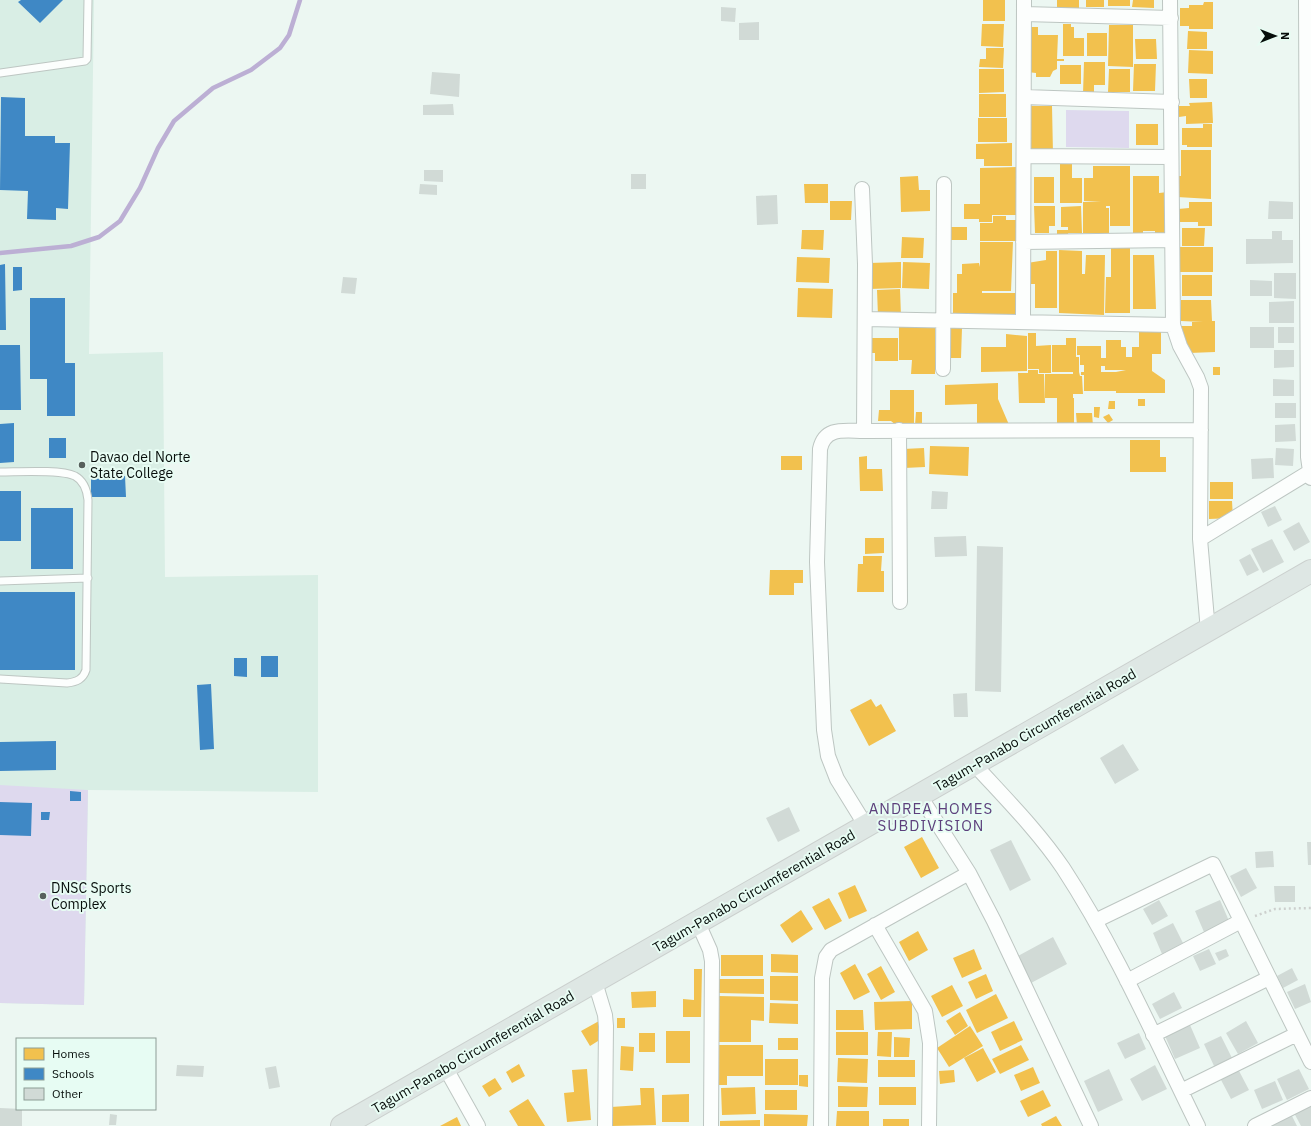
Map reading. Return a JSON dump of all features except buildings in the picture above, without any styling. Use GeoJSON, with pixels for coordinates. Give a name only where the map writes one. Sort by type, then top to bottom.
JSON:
{"type":"FeatureCollection","features":[{"type":"Feature","properties":{"kind":"main road","name":"Tagum-Panabo Circumferential Road"},"geometry":{"type":"LineString","coordinates":[[342,1126],[1311,571]]}},
{"type":"Feature","properties":{"kind":"street"},"geometry":{"type":"LineString","coordinates":[[1023,322],[1024,0]]}},
{"type":"Feature","properties":{"kind":"street"},"geometry":{"type":"LineString","coordinates":[[1170,0],[1173,325],[1180,346],[1198,377],[1201,388],[1200,539],[1208,631]]}},
{"type":"Feature","properties":{"kind":"street"},"geometry":{"type":"LineString","coordinates":[[1200,539],[1310,473],[1308,457],[1306,0]]}},
{"type":"Feature","properties":{"kind":"street"},"geometry":{"type":"LineString","coordinates":[[1024,14],[1171,18]]}},
{"type":"Feature","properties":{"kind":"street"},"geometry":{"type":"LineString","coordinates":[[1024,97],[1172,102]]}},
{"type":"Feature","properties":{"kind":"street"},"geometry":{"type":"LineString","coordinates":[[1024,156],[1080,158],[1171,157]]}},
{"type":"Feature","properties":{"kind":"street"},"geometry":{"type":"LineString","coordinates":[[943,369],[944,184]]}},
{"type":"Feature","properties":{"kind":"street"},"geometry":{"type":"LineString","coordinates":[[862,189],[865,319],[864,431]]}},
{"type":"Feature","properties":{"kind":"street"},"geometry":{"type":"LineString","coordinates":[[1023,242],[1172,240]]}},
{"type":"Feature","properties":{"kind":"street"},"geometry":{"type":"LineString","coordinates":[[865,319],[1173,325]]}},
{"type":"Feature","properties":{"kind":"street"},"geometry":{"type":"LineString","coordinates":[[899,430],[900,602]]}},
{"type":"Feature","properties":{"kind":"street"},"geometry":{"type":"LineString","coordinates":[[866,826],[837,779],[828,756],[824,730],[817,562],[820,449],[822,441],[828,434],[838,431],[1201,430]]}},
{"type":"Feature","properties":{"kind":"street"},"geometry":{"type":"LineString","coordinates":[[974,764],[1027,823],[1062,867],[1095,921],[1127,981],[1198,1126]]}},
{"type":"Feature","properties":{"kind":"street"},"geometry":{"type":"LineString","coordinates":[[920,796],[969,872],[994,921],[1091,1126]]}},
{"type":"Feature","properties":{"kind":"street"},"geometry":{"type":"LineString","coordinates":[[1095,921],[1213,864],[1311,1062]]}},
{"type":"Feature","properties":{"kind":"street"},"geometry":{"type":"LineString","coordinates":[[821,1126],[822,978],[826,957],[831,950],[969,872]]}},
{"type":"Feature","properties":{"kind":"street"},"geometry":{"type":"LineString","coordinates":[[1127,981],[1241,921]]}},
{"type":"Feature","properties":{"kind":"street"},"geometry":{"type":"LineString","coordinates":[[698,923],[710,950],[712,961],[711,1126]]}},
{"type":"Feature","properties":{"kind":"street"},"geometry":{"type":"LineString","coordinates":[[875,925],[925,1011],[930,1043],[929,1126]]}},
{"type":"Feature","properties":{"kind":"street"},"geometry":{"type":"LineString","coordinates":[[1153,1035],[1270,978]]}},
{"type":"Feature","properties":{"kind":"street"},"geometry":{"type":"LineString","coordinates":[[595,982],[605,1015],[606,1026],[606,1126]]}},
{"type":"Feature","properties":{"kind":"street"},"geometry":{"type":"LineString","coordinates":[[1181,1091],[1297,1034]]}},
{"type":"Feature","properties":{"kind":"street"},"geometry":{"type":"LineString","coordinates":[[445,1067],[478,1126]]}},
{"type":"Feature","properties":{"kind":"street"},"geometry":{"type":"LineString","coordinates":[[1255,1126],[1311,1098]]}},
{"type":"Feature","properties":{"kind":"lane"},"geometry":{"type":"LineString","coordinates":[[0,73],[85,61],[87,59],[88,0]]}},
{"type":"Feature","properties":{"kind":"lane"},"geometry":{"type":"LineString","coordinates":[[0,472],[65,473],[76,477],[83,484],[87,490],[88,500],[86,670],[84,676],[76,682],[67,683],[0,679]]}},
{"type":"Feature","properties":{"kind":"lane"},"geometry":{"type":"LineString","coordinates":[[0,581],[88,578]]}},
{"type":"Feature","properties":{"kind":"path"},"geometry":{"type":"LineString","coordinates":[[1241,921],[1275,909],[1311,908]]}},
{"type":"Feature","properties":{"kind":"shaded area","name":"Davao del Norte State College"},"geometry":{"type":"Polygon","coordinates":[[[0,0],[94,0],[89,354],[163,352],[165,577],[318,575],[318,792],[88,790],[84,1005],[0,1003],[0,0]]]}},
{"type":"Feature","properties":{"kind":"shaded area"},"geometry":{"type":"Polygon","coordinates":[[[1066,110],[1129,111],[1129,148],[1066,147],[1066,110]]]}},
{"type":"Feature","properties":{"kind":"shaded area","name":"DNSC Sports Complex"},"geometry":{"type":"Polygon","coordinates":[[[0,785],[88,790],[84,1005],[0,1003],[0,785]]]}},
{"type":"Feature","properties":{"kind":"waterway"},"geometry":{"type":"LineString","coordinates":[[0,253],[71,246],[99,237],[120,221],[140,188],[158,148],[174,121],[213,88],[251,70],[280,48],[289,35],[300,0]]}},
{"type":"Feature","properties":{"kind":"place","name":"Davao del Norte State College"},"geometry":{"type":"Point","coordinates":[82,465]}},
{"type":"Feature","properties":{"kind":"place","name":"DNSC Sports Complex"},"geometry":{"type":"Point","coordinates":[43,896]}},
{"type":"Feature","properties":{"kind":"district","name":"ANDREA HOMES SUBDIVISION"},"geometry":{"type":"Point","coordinates":[931,818]}}]}
